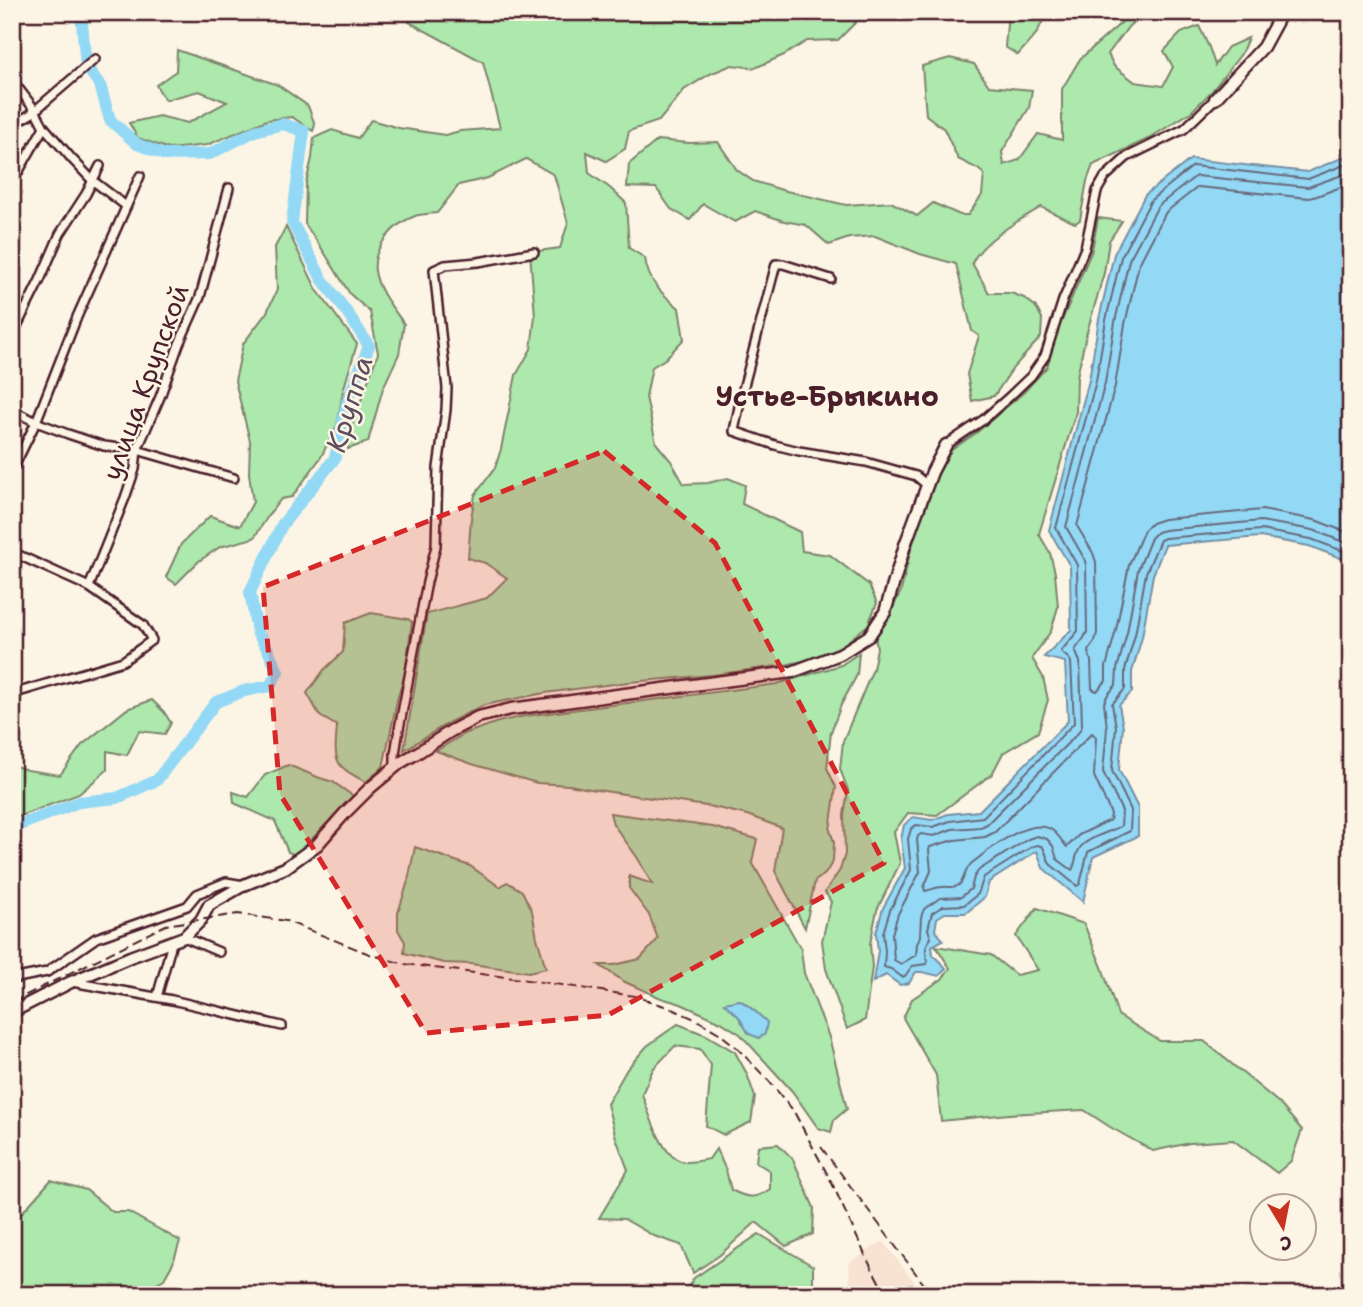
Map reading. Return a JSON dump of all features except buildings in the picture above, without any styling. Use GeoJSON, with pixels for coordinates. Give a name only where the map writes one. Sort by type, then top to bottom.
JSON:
{"type":"FeatureCollection","features":[{"type":"Feature","properties":{"kind":"street"},"geometry":{"type":"LineString","coordinates":[[12,1012],[71,982],[184,937],[201,920],[209,905],[244,885],[285,868],[317,845],[370,788],[396,766],[478,717],[512,709],[792,672],[840,654],[869,636],[885,612],[927,485],[946,446],[983,420],[1009,397],[1031,376],[1045,356],[1063,300],[1086,248],[1097,191],[1105,177],[1127,157],[1184,129],[1263,47],[1282,12]]}},
{"type":"Feature","properties":{"kind":"street"},"geometry":{"type":"LineString","coordinates":[[12,125],[35,110],[95,59]]}},
{"type":"Feature","properties":{"kind":"street"},"geometry":{"type":"LineString","coordinates":[[12,80],[35,110],[44,127],[92,180],[126,206]]}},
{"type":"Feature","properties":{"kind":"street"},"geometry":{"type":"LineString","coordinates":[[12,183],[44,127]]}},
{"type":"Feature","properties":{"kind":"street"},"geometry":{"type":"LineString","coordinates":[[12,335],[60,234],[100,166]]}},
{"type":"Feature","properties":{"kind":"street"},"geometry":{"type":"LineString","coordinates":[[12,471],[36,422],[77,317],[140,176]]}},
{"type":"Feature","properties":{"kind":"street","name":"улица Крупской"},"geometry":{"type":"LineString","coordinates":[[89,587],[125,498],[135,469],[137,450],[200,297],[229,188]]}},
{"type":"Feature","properties":{"kind":"street"},"geometry":{"type":"LineString","coordinates":[[396,766],[399,729],[436,546],[438,468],[447,388],[433,271],[445,265],[534,252]]}},
{"type":"Feature","properties":{"kind":"street"},"geometry":{"type":"LineString","coordinates":[[831,279],[776,264],[734,431],[775,445],[866,462],[916,476],[927,485]]}},
{"type":"Feature","properties":{"kind":"street"},"geometry":{"type":"LineString","coordinates":[[12,410],[68,435],[104,446],[137,450],[234,478]]}},
{"type":"Feature","properties":{"kind":"street"},"geometry":{"type":"LineString","coordinates":[[12,694],[123,661],[152,640],[143,625],[89,587],[14,555]]}},
{"type":"Feature","properties":{"kind":"street"},"geometry":{"type":"LineString","coordinates":[[12,979],[47,972],[96,937],[187,906],[197,894],[226,882],[244,885]]}},
{"type":"Feature","properties":{"kind":"street"},"geometry":{"type":"LineString","coordinates":[[184,937],[219,952]]}},
{"type":"Feature","properties":{"kind":"street"},"geometry":{"type":"LineString","coordinates":[[157,997],[172,943]]}},
{"type":"Feature","properties":{"kind":"street"},"geometry":{"type":"LineString","coordinates":[[71,982],[157,997],[282,1026]]}},
{"type":"Feature","properties":{"kind":"highlighted area"},"geometry":{"type":"Polygon","coordinates":[[[604,451],[715,543],[884,863],[608,1015],[426,1033],[280,794],[263,587],[604,451]]]}},
{"type":"Feature","properties":{"kind":"shaded area"},"geometry":{"type":"Polygon","coordinates":[[[883,1241],[924,1295],[850,1295],[849,1263],[883,1241]]]}},
{"type":"Feature","properties":{"kind":"green space"},"geometry":{"type":"Polygon","coordinates":[[[411,12],[858,12],[856,22],[838,40],[807,41],[755,68],[732,65],[710,74],[684,90],[659,121],[629,131],[625,149],[606,161],[587,152],[589,173],[626,203],[629,248],[645,258],[649,274],[656,286],[679,308],[684,339],[665,359],[652,367],[646,397],[656,443],[671,461],[684,484],[708,483],[728,478],[745,485],[742,504],[800,532],[802,551],[830,555],[869,585],[877,603],[868,625],[842,646],[807,660],[785,665],[545,693],[484,705],[404,750],[427,614],[487,598],[507,578],[485,563],[468,558],[471,518],[475,495],[495,468],[516,375],[531,349],[535,316],[530,252],[560,248],[568,223],[554,175],[526,159],[488,178],[459,185],[437,213],[415,216],[392,231],[377,253],[375,271],[383,292],[404,324],[399,354],[383,388],[368,442],[348,449],[350,431],[378,353],[370,312],[350,294],[305,224],[306,183],[314,138],[332,130],[358,138],[371,120],[399,128],[445,135],[500,128],[483,62],[409,22],[411,12]]]}},
{"type":"Feature","properties":{"kind":"green space"},"geometry":{"type":"Polygon","coordinates":[[[1008,12],[1047,12],[1037,33],[1018,55],[1005,47],[1008,12]]]}},
{"type":"Feature","properties":{"kind":"green space"},"geometry":{"type":"Polygon","coordinates":[[[1128,12],[1145,12],[1129,26],[1108,54],[1114,66],[1135,82],[1163,86],[1173,67],[1164,51],[1181,33],[1199,26],[1215,65],[1228,47],[1248,38],[1241,54],[1191,112],[1148,139],[1093,165],[1087,181],[1080,220],[1075,223],[1041,207],[1002,231],[977,254],[972,263],[989,293],[1011,293],[1024,298],[1035,306],[1042,318],[1041,337],[1013,368],[994,396],[972,401],[967,374],[979,336],[972,331],[956,264],[920,254],[875,236],[849,238],[829,245],[806,225],[755,211],[735,222],[703,204],[690,220],[671,209],[656,188],[627,187],[629,164],[658,140],[718,142],[737,170],[753,181],[782,190],[846,205],[891,202],[917,216],[933,203],[960,215],[968,215],[982,195],[984,174],[958,159],[944,129],[926,115],[922,66],[950,58],[974,64],[989,86],[1032,90],[1029,108],[1002,152],[1004,165],[1019,160],[1038,134],[1062,140],[1062,89],[1080,59],[1121,23],[1128,12]]]}},
{"type":"Feature","properties":{"kind":"green space"},"geometry":{"type":"Polygon","coordinates":[[[177,50],[278,85],[308,106],[315,125],[313,131],[292,117],[267,120],[207,145],[169,149],[138,138],[129,123],[159,116],[188,123],[227,102],[199,91],[165,100],[156,85],[176,71],[177,50]]]}},
{"type":"Feature","properties":{"kind":"green space"},"geometry":{"type":"Polygon","coordinates":[[[1098,218],[1122,221],[1109,241],[1104,273],[1077,377],[1076,412],[1039,534],[1050,553],[1058,607],[1051,631],[1032,658],[1043,677],[1048,700],[1038,732],[1003,753],[992,774],[937,815],[908,813],[894,832],[900,863],[877,910],[870,944],[872,967],[865,1020],[847,1029],[826,969],[822,941],[831,902],[825,892],[840,870],[845,854],[844,815],[848,790],[840,769],[843,741],[873,669],[877,648],[875,637],[901,591],[925,504],[950,451],[1023,393],[1047,367],[1057,332],[1092,250],[1098,218]]]}},
{"type":"Feature","properties":{"kind":"green space"},"geometry":{"type":"Polygon","coordinates":[[[286,227],[317,290],[357,344],[343,391],[337,425],[321,457],[292,497],[281,499],[254,538],[220,547],[199,561],[176,584],[166,577],[181,544],[210,516],[240,526],[253,502],[249,474],[250,441],[235,381],[243,344],[267,312],[277,290],[275,247],[286,227]]]}},
{"type":"Feature","properties":{"kind":"green space"},"geometry":{"type":"Polygon","coordinates":[[[371,613],[412,622],[405,674],[383,767],[366,782],[347,771],[338,761],[337,726],[320,716],[307,693],[324,670],[343,652],[345,623],[371,613]]]}},
{"type":"Feature","properties":{"kind":"green space"},"geometry":{"type":"Polygon","coordinates":[[[859,653],[857,675],[841,705],[831,732],[827,768],[836,787],[830,830],[834,842],[833,861],[825,874],[815,881],[805,928],[775,871],[782,828],[747,815],[713,807],[569,785],[537,783],[436,751],[464,734],[498,722],[525,716],[777,684],[841,665],[859,653]]]}},
{"type":"Feature","properties":{"kind":"green space"},"geometry":{"type":"Polygon","coordinates":[[[152,700],[171,723],[165,734],[139,731],[127,755],[107,751],[107,770],[79,794],[12,819],[12,765],[60,775],[82,745],[127,709],[152,700]]]}},
{"type":"Feature","properties":{"kind":"green space"},"geometry":{"type":"Polygon","coordinates":[[[288,765],[333,782],[353,796],[295,855],[288,852],[275,821],[234,803],[233,792],[248,797],[265,775],[288,765]]]}},
{"type":"Feature","properties":{"kind":"green space"},"geometry":{"type":"Polygon","coordinates":[[[610,813],[713,827],[757,839],[752,862],[801,949],[804,973],[829,1037],[847,1109],[834,1120],[831,1132],[818,1128],[792,1091],[740,1034],[721,1022],[625,982],[599,965],[614,965],[640,959],[658,939],[649,915],[629,888],[629,876],[652,884],[637,857],[613,824],[610,813]],[[740,1000],[725,1003],[738,1015],[750,1034],[766,1022],[740,1000]]]}},
{"type":"Feature","properties":{"kind":"green space"},"geometry":{"type":"Polygon","coordinates":[[[415,847],[470,866],[500,887],[507,882],[522,891],[532,911],[546,968],[529,972],[444,963],[404,953],[405,942],[398,930],[398,913],[415,847]]]}},
{"type":"Feature","properties":{"kind":"green space"},"geometry":{"type":"Polygon","coordinates":[[[1037,908],[1084,924],[1118,1015],[1160,1041],[1204,1041],[1279,1103],[1302,1130],[1291,1161],[1277,1173],[1233,1140],[1190,1143],[1153,1151],[1084,1110],[941,1121],[936,1075],[903,1018],[912,999],[942,979],[950,968],[936,946],[991,955],[1016,975],[1038,970],[1016,936],[1037,908]]]}},
{"type":"Feature","properties":{"kind":"green space"},"geometry":{"type":"Polygon","coordinates":[[[678,1024],[706,1035],[735,1052],[755,1097],[751,1122],[724,1135],[706,1126],[711,1065],[700,1049],[675,1046],[653,1069],[642,1094],[667,1151],[681,1161],[691,1162],[709,1159],[716,1149],[726,1170],[731,1190],[750,1197],[770,1189],[770,1171],[756,1162],[758,1146],[778,1144],[793,1159],[814,1208],[813,1234],[786,1246],[756,1222],[720,1255],[693,1273],[681,1245],[654,1236],[624,1219],[599,1218],[628,1170],[607,1104],[627,1069],[647,1046],[678,1024]]]}},
{"type":"Feature","properties":{"kind":"green space"},"geometry":{"type":"Polygon","coordinates":[[[51,1180],[86,1190],[113,1212],[128,1212],[180,1241],[164,1279],[139,1295],[12,1295],[12,1224],[51,1180]]]}},
{"type":"Feature","properties":{"kind":"green space"},"geometry":{"type":"Polygon","coordinates":[[[759,1234],[813,1266],[813,1295],[683,1295],[694,1278],[759,1234]]]}},
{"type":"Feature","properties":{"kind":"water"},"geometry":{"type":"Polygon","coordinates":[[[1344,157],[1351,159],[1351,562],[1309,546],[1260,537],[1165,545],[1153,575],[1142,637],[1132,672],[1132,692],[1119,705],[1123,727],[1119,770],[1138,808],[1138,836],[1093,857],[1083,902],[1043,868],[1037,851],[989,882],[985,897],[966,913],[945,913],[937,918],[935,930],[943,940],[932,946],[933,955],[946,968],[939,976],[916,972],[909,983],[900,985],[886,975],[873,982],[878,951],[876,933],[883,908],[905,868],[901,839],[904,825],[913,817],[932,820],[948,814],[979,811],[1068,721],[1065,662],[1044,657],[1071,630],[1070,566],[1049,530],[1089,380],[1114,254],[1145,195],[1191,159],[1308,172],[1344,157]]]}},
{"type":"Feature","properties":{"kind":"water"},"geometry":{"type":"Polygon","coordinates":[[[740,1000],[767,1022],[765,1034],[759,1038],[749,1034],[738,1016],[724,1003],[740,1000]]]}},
{"type":"Feature","properties":{"kind":"waterway","name":"Круппа"},"geometry":{"type":"LineString","coordinates":[[12,828],[79,802],[117,798],[157,780],[216,702],[244,691],[270,686],[278,672],[257,632],[250,592],[282,525],[335,458],[347,402],[369,346],[322,279],[292,222],[304,131],[283,124],[255,131],[210,154],[165,155],[137,144],[110,120],[100,85],[86,66],[81,12]]}},
{"type":"Feature","properties":{"kind":"railway"},"geometry":{"type":"LineString","coordinates":[[12,1002],[166,925],[238,914],[286,921],[372,955],[404,964],[635,996],[670,1008],[719,1033],[768,1080],[793,1110],[886,1295]]}},
{"type":"Feature","properties":{"kind":"railway"},"geometry":{"type":"LineString","coordinates":[[821,1147],[932,1295]]}},
{"type":"Feature","properties":{"kind":"district","name":"Устье-Брыкино"},"geometry":{"type":"Point","coordinates":[827,396]}}]}
